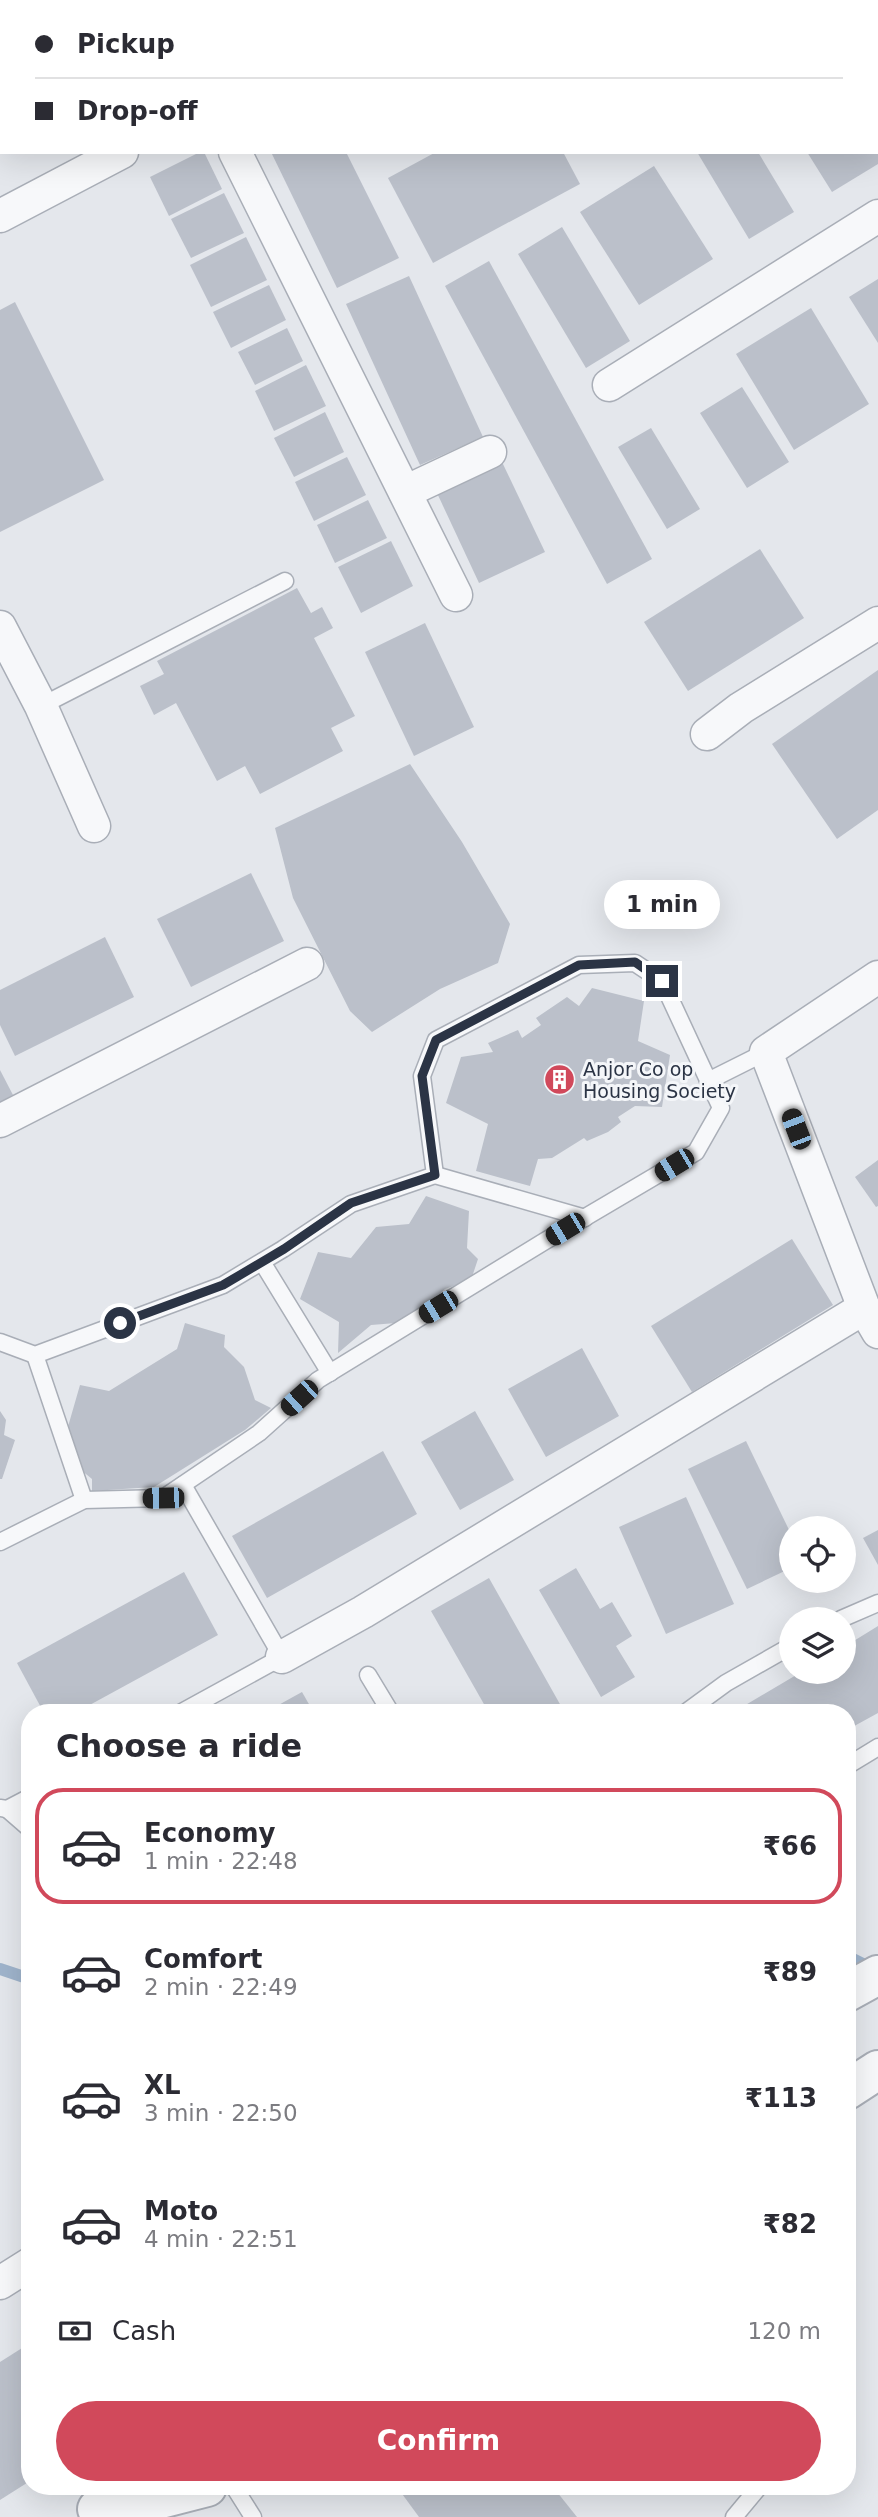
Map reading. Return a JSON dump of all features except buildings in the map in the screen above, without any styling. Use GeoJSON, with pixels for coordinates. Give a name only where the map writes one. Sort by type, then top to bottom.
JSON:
{"type":"FeatureCollection","features":[{"type":"Feature","properties":{"kind":"street"},"geometry":{"type":"LineString","coordinates":[[0,216],[117,154]]}},
{"type":"Feature","properties":{"kind":"street"},"geometry":{"type":"LineString","coordinates":[[236,154],[456,595]]}},
{"type":"Feature","properties":{"kind":"street"},"geometry":{"type":"LineString","coordinates":[[610,385],[878,216]]}},
{"type":"Feature","properties":{"kind":"street"},"geometry":{"type":"LineString","coordinates":[[405,492],[490,453]]}},
{"type":"Feature","properties":{"kind":"street"},"geometry":{"type":"LineString","coordinates":[[707,734],[741,708],[878,623]]}},
{"type":"Feature","properties":{"kind":"street"},"geometry":{"type":"LineString","coordinates":[[0,627],[41,706],[94,826]]}},
{"type":"Feature","properties":{"kind":"street"},"geometry":{"type":"LineString","coordinates":[[0,1121],[307,964]]}},
{"type":"Feature","properties":{"kind":"street"},"geometry":{"type":"LineString","coordinates":[[282,1657],[363,1612],[869,1299],[766,1052],[878,977]]}},
{"type":"Feature","properties":{"kind":"street"},"geometry":{"type":"LineString","coordinates":[[856,2084],[878,2070]]}},
{"type":"Feature","properties":{"kind":"street"},"geometry":{"type":"LineString","coordinates":[[0,2283],[21,2270]]}},
{"type":"Feature","properties":{"kind":"street"},"geometry":{"type":"LineString","coordinates":[[100,2504],[141,2504],[176,2495]]}},
{"type":"Feature","properties":{"kind":"lane"},"geometry":{"type":"LineString","coordinates":[[41,706],[285,581]]}},
{"type":"Feature","properties":{"kind":"lane"},"geometry":{"type":"LineString","coordinates":[[0,1542],[84,1500],[163,1498],[259,1433],[318,1380],[696,1152],[721,1108],[662,981],[635,962],[579,965],[436,1040],[422,1076],[435,1175]]}},
{"type":"Feature","properties":{"kind":"lane"},"geometry":{"type":"LineString","coordinates":[[708,1081],[766,1052]]}},
{"type":"Feature","properties":{"kind":"lane"},"geometry":{"type":"LineString","coordinates":[[0,1342],[35,1355],[223,1285],[351,1203],[435,1175],[585,1218]]}},
{"type":"Feature","properties":{"kind":"lane"},"geometry":{"type":"LineString","coordinates":[[262,1262],[330,1373]]}},
{"type":"Feature","properties":{"kind":"lane"},"geometry":{"type":"LineString","coordinates":[[35,1355],[84,1500]]}},
{"type":"Feature","properties":{"kind":"lane"},"geometry":{"type":"LineString","coordinates":[[183,1485],[282,1657],[196,1704]]}},
{"type":"Feature","properties":{"kind":"lane"},"geometry":{"type":"LineString","coordinates":[[856,1611],[878,1603]]}},
{"type":"Feature","properties":{"kind":"lane"},"geometry":{"type":"LineString","coordinates":[[697,1704],[726,1682],[779,1653]]}},
{"type":"Feature","properties":{"kind":"lane"},"geometry":{"type":"LineString","coordinates":[[368,1675],[386,1704]]}},
{"type":"Feature","properties":{"kind":"lane"},"geometry":{"type":"LineString","coordinates":[[856,1760],[878,1747]]}},
{"type":"Feature","properties":{"kind":"lane"},"geometry":{"type":"LineString","coordinates":[[21,1801],[4,1808],[21,1822]]}},
{"type":"Feature","properties":{"kind":"lane"},"geometry":{"type":"LineString","coordinates":[[239,2495],[253,2517]]}},
{"type":"Feature","properties":{"kind":"lane"},"geometry":{"type":"LineString","coordinates":[[734,2517],[752,2495]]}},
{"type":"Feature","properties":{"kind":"waterway"},"geometry":{"type":"LineString","coordinates":[[856,1960],[875,1970]]}},
{"type":"Feature","properties":{"kind":"waterway"},"geometry":{"type":"LineString","coordinates":[[0,1969],[21,1976]]}},
{"type":"Feature","properties":{"kind":"place","name":"Anjor Co op Housing Society"},"geometry":{"type":"Point","coordinates":[560,1080]}},
{"type":"Feature","properties":{"kind":"route"},"geometry":{"type":"LineString","coordinates":[[120,1323],[223,1285],[284,1249],[351,1203],[435,1175],[422,1076],[436,1040],[579,965],[635,962],[662,981]]}}]}
